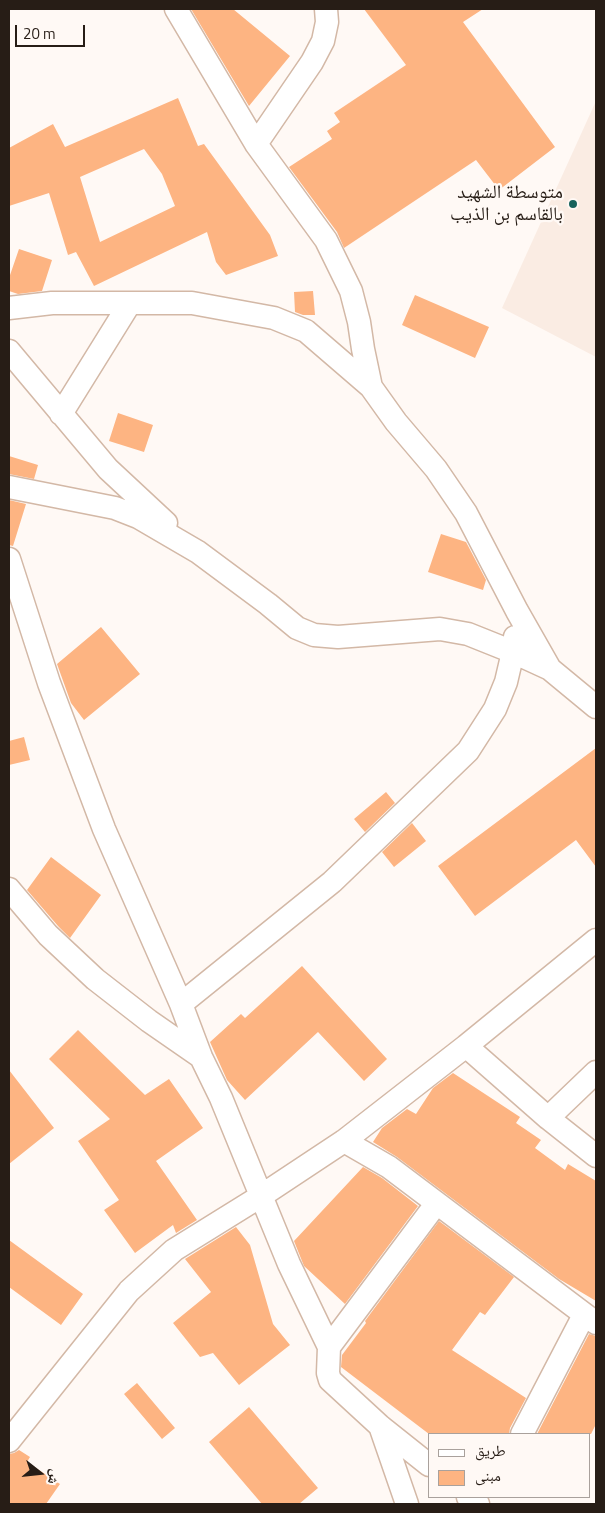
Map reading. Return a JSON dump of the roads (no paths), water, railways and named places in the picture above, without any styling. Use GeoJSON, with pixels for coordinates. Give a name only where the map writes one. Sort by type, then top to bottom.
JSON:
{"type":"FeatureCollection","features":[{"type":"Feature","properties":{"kind":"street"},"geometry":{"type":"LineString","coordinates":[[176,9],[256,144],[326,240],[351,291],[359,322],[371,387]]}},
{"type":"Feature","properties":{"kind":"street"},"geometry":{"type":"LineString","coordinates":[[256,144],[312,62],[323,41],[327,22],[326,9]]}},
{"type":"Feature","properties":{"kind":"street"},"geometry":{"type":"LineString","coordinates":[[9,308],[52,303],[192,303],[274,318],[306,331],[371,387],[396,422],[436,469],[466,513],[517,612],[550,669]]}},
{"type":"Feature","properties":{"kind":"street"},"geometry":{"type":"LineString","coordinates":[[61,414],[130,303]]}},
{"type":"Feature","properties":{"kind":"street"},"geometry":{"type":"LineString","coordinates":[[9,351],[108,469],[198,552],[297,628],[314,635],[338,637],[440,630],[468,634],[514,652],[550,669],[596,708]]}},
{"type":"Feature","properties":{"kind":"street"},"geometry":{"type":"LineString","coordinates":[[9,487],[116,508],[138,517],[198,552]]}},
{"type":"Feature","properties":{"kind":"street"},"geometry":{"type":"LineString","coordinates":[[9,559],[50,683],[104,829],[181,1004],[201,1057],[221,1098],[290,1264],[330,1347],[328,1373],[330,1380],[380,1426],[428,1464]]}},
{"type":"Feature","properties":{"kind":"street"},"geometry":{"type":"LineString","coordinates":[[181,1004],[332,882],[468,751],[495,710],[506,682],[514,652],[517,612]]}},
{"type":"Feature","properties":{"kind":"street"},"geometry":{"type":"LineString","coordinates":[[9,889],[48,935],[95,979],[149,1021],[201,1057]]}},
{"type":"Feature","properties":{"kind":"street"},"geometry":{"type":"LineString","coordinates":[[9,1441],[129,1291],[174,1250],[261,1196],[344,1141],[466,1046],[596,940]]}},
{"type":"Feature","properties":{"kind":"street"},"geometry":{"type":"LineString","coordinates":[[466,1046],[548,1118],[596,1156]]}},
{"type":"Feature","properties":{"kind":"street"},"geometry":{"type":"LineString","coordinates":[[548,1118],[596,1072]]}},
{"type":"Feature","properties":{"kind":"street"},"geometry":{"type":"LineString","coordinates":[[344,1141],[389,1167],[590,1319],[523,1433]]}},
{"type":"Feature","properties":{"kind":"street"},"geometry":{"type":"LineString","coordinates":[[330,1347],[436,1204]]}},
{"type":"Feature","properties":{"kind":"street"},"geometry":{"type":"LineString","coordinates":[[380,1426],[407,1504]]}},
{"type":"Feature","properties":{"kind":"place","name":"متوسطة الشهيد بالقاسم بن الذيب"},"geometry":{"type":"Point","coordinates":[573,204]}}]}
